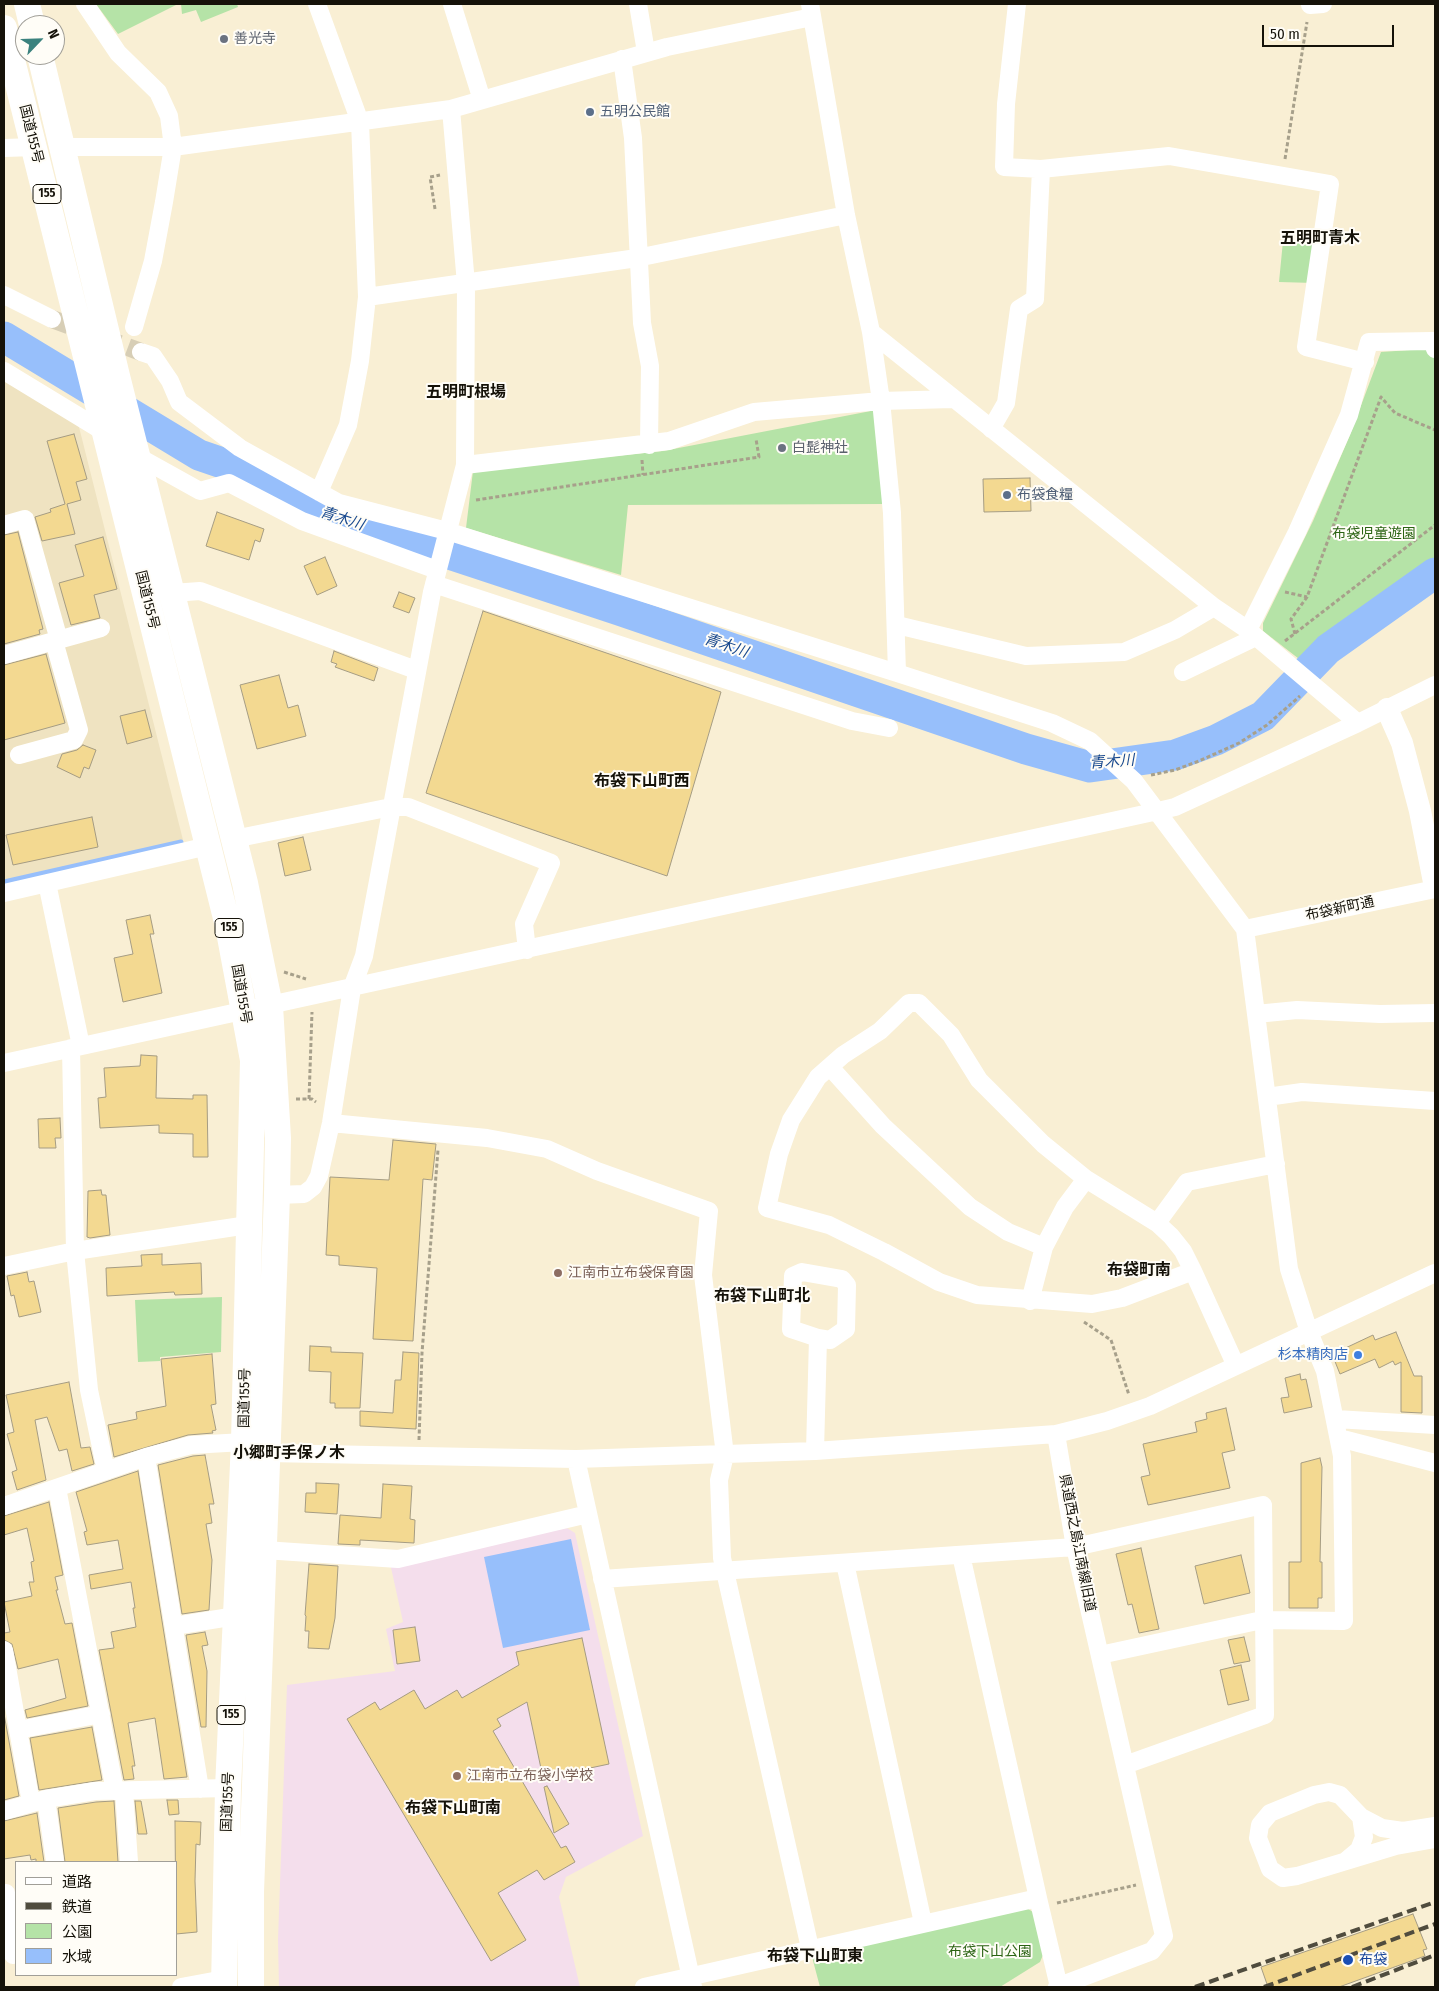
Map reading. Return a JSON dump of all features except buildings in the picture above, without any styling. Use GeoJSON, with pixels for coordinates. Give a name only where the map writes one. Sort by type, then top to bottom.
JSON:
{"type":"FeatureCollection","features":[{"type":"Feature","properties":{"kind":"highway","name":"国道155号"},"geometry":{"type":"LineString","coordinates":[[4,28],[106,430],[228,926],[253,1060],[244,1442],[228,1788],[224,1983]]}},
{"type":"Feature","properties":{"kind":"highway","name":"国道155号"},"geometry":{"type":"LineString","coordinates":[[42,65],[135,451],[234,840],[270,1006],[278,1138],[277,1195],[251,1892],[251,1987]]}},
{"type":"Feature","properties":{"kind":"main road"},"geometry":{"type":"LineString","coordinates":[[1387,708],[1402,743],[1420,811],[1435,888]]}},
{"type":"Feature","properties":{"kind":"street"},"geometry":{"type":"LineString","coordinates":[[86,4],[118,53],[158,92],[169,116],[173,147],[153,262],[134,327]]}},
{"type":"Feature","properties":{"kind":"street"},"geometry":{"type":"LineString","coordinates":[[317,4],[360,122],[367,297],[360,361],[348,425],[319,492]]}},
{"type":"Feature","properties":{"kind":"street"},"geometry":{"type":"LineString","coordinates":[[452,4],[482,100]]}},
{"type":"Feature","properties":{"kind":"street"},"geometry":{"type":"LineString","coordinates":[[638,4],[646,52]]}},
{"type":"Feature","properties":{"kind":"street"},"geometry":{"type":"LineString","coordinates":[[1017,4],[1006,104],[1004,167],[1042,169],[1170,156],[1330,184],[1306,347],[1365,362]]}},
{"type":"Feature","properties":{"kind":"street"},"geometry":{"type":"LineString","coordinates":[[63,147],[173,147],[451,109],[646,52],[811,10],[846,214],[871,332],[881,401],[892,513],[898,673]]}},
{"type":"Feature","properties":{"kind":"street"},"geometry":{"type":"LineString","coordinates":[[622,59],[633,138],[637,258],[642,322],[650,366],[646,451]]}},
{"type":"Feature","properties":{"kind":"street"},"geometry":{"type":"LineString","coordinates":[[277,1195],[304,1194],[313,1187],[319,1176],[331,1123],[352,988],[364,956],[416,670],[436,573],[465,465],[466,284],[451,109]]}},
{"type":"Feature","properties":{"kind":"street"},"geometry":{"type":"LineString","coordinates":[[4,148],[35,148]]}},
{"type":"Feature","properties":{"kind":"street"},"geometry":{"type":"LineString","coordinates":[[991,429],[1006,402],[1020,308],[1035,299],[1042,169]]}},
{"type":"Feature","properties":{"kind":"street"},"geometry":{"type":"LineString","coordinates":[[367,297],[637,258],[846,214]]}},
{"type":"Feature","properties":{"kind":"street"},"geometry":{"type":"LineString","coordinates":[[4,295],[52,319]]}},
{"type":"Feature","properties":{"kind":"street"},"geometry":{"type":"LineString","coordinates":[[871,332],[952,399],[1214,607],[1292,666],[1358,723]]}},
{"type":"Feature","properties":{"kind":"street"},"geometry":{"type":"LineString","coordinates":[[1183,672],[1252,634],[1349,415],[1369,342],[1433,342],[1435,349]]}},
{"type":"Feature","properties":{"kind":"street"},"geometry":{"type":"LineString","coordinates":[[141,352],[153,356],[170,381],[179,402],[240,448],[339,503],[898,673],[1052,723],[1090,741],[1131,778],[1158,811],[1245,929],[1289,1268],[1309,1332],[1325,1371],[1339,1438],[1344,1474],[1344,1621],[1262,1620],[1100,1655]]}},
{"type":"Feature","properties":{"kind":"street"},"geometry":{"type":"LineString","coordinates":[[4,371],[106,430]]}},
{"type":"Feature","properties":{"kind":"street"},"geometry":{"type":"LineString","coordinates":[[465,465],[646,451],[754,412],[881,401],[952,399]]}},
{"type":"Feature","properties":{"kind":"street"},"geometry":{"type":"LineString","coordinates":[[135,451],[200,491],[229,484],[302,522],[436,573],[852,721],[890,728]]}},
{"type":"Feature","properties":{"kind":"street"},"geometry":{"type":"LineString","coordinates":[[4,525],[26,519],[79,730],[74,740],[19,755]]}},
{"type":"Feature","properties":{"kind":"street"},"geometry":{"type":"LineString","coordinates":[[172,593],[200,591],[416,670]]}},
{"type":"Feature","properties":{"kind":"street"},"geometry":{"type":"LineString","coordinates":[[897,625],[1026,656],[1124,652],[1175,630],[1214,607]]}},
{"type":"Feature","properties":{"kind":"street"},"geometry":{"type":"LineString","coordinates":[[4,655],[101,628]]}},
{"type":"Feature","properties":{"kind":"street"},"geometry":{"type":"LineString","coordinates":[[4,1063],[1175,807],[1358,723],[1435,685]]}},
{"type":"Feature","properties":{"kind":"street"},"geometry":{"type":"LineString","coordinates":[[234,840],[391,807],[408,807],[551,863],[524,924],[527,950]]}},
{"type":"Feature","properties":{"kind":"street"},"geometry":{"type":"LineString","coordinates":[[4,893],[208,846]]}},
{"type":"Feature","properties":{"kind":"street"},"geometry":{"type":"LineString","coordinates":[[48,883],[76,1047],[74,1251],[89,1390],[106,1471]]}},
{"type":"Feature","properties":{"kind":"street","name":"布袋新町通"},"geometry":{"type":"LineString","coordinates":[[1245,929],[1435,888]]}},
{"type":"Feature","properties":{"kind":"street"},"geometry":{"type":"LineString","coordinates":[[1193,1271],[1105,1303],[1055,1303],[977,1295],[958,1290],[829,1225],[767,1208],[779,1154],[790,1120],[818,1077],[843,1055],[880,1031],[909,1002],[919,1003],[951,1035],[979,1080],[1043,1144],[1086,1179],[1157,1224],[1183,1251],[1193,1271],[1236,1366]]}},
{"type":"Feature","properties":{"kind":"street"},"geometry":{"type":"LineString","coordinates":[[1256,1014],[1297,1010],[1380,1014],[1435,1013]]}},
{"type":"Feature","properties":{"kind":"street"},"geometry":{"type":"LineString","coordinates":[[830,1067],[883,1126],[970,1206],[1008,1232],[1044,1247]]}},
{"type":"Feature","properties":{"kind":"street"},"geometry":{"type":"LineString","coordinates":[[1267,1097],[1302,1092],[1435,1101]]}},
{"type":"Feature","properties":{"kind":"street"},"geometry":{"type":"LineString","coordinates":[[331,1123],[487,1138],[547,1150],[597,1171],[709,1211],[702,1275],[725,1455],[719,1480],[722,1558],[810,1948]]}},
{"type":"Feature","properties":{"kind":"street"},"geometry":{"type":"LineString","coordinates":[[1157,1224],[1187,1182],[1276,1164]]}},
{"type":"Feature","properties":{"kind":"street"},"geometry":{"type":"LineString","coordinates":[[1030,1301],[1044,1247],[1065,1207],[1086,1179]]}},
{"type":"Feature","properties":{"kind":"street"},"geometry":{"type":"LineString","coordinates":[[4,1266],[74,1251],[248,1225]]}},
{"type":"Feature","properties":{"kind":"street"},"geometry":{"type":"LineString","coordinates":[[4,1506],[146,1457],[191,1445],[244,1442],[268,1453],[576,1459],[815,1451],[1056,1434],[1134,1412],[1435,1273]]}},
{"type":"Feature","properties":{"kind":"street"},"geometry":{"type":"LineString","coordinates":[[815,1451],[818,1338]]}},
{"type":"Feature","properties":{"kind":"street"},"geometry":{"type":"LineString","coordinates":[[1336,1419],[1435,1426]]}},
{"type":"Feature","properties":{"kind":"street","name":"県道西之島江南線旧道"},"geometry":{"type":"LineString","coordinates":[[1056,1434],[1076,1547],[1164,1936],[1152,1951],[1058,1987]]}},
{"type":"Feature","properties":{"kind":"street"},"geometry":{"type":"LineString","coordinates":[[1339,1438],[1435,1463]]}},
{"type":"Feature","properties":{"kind":"street"},"geometry":{"type":"LineString","coordinates":[[146,1457],[200,1789]]}},
{"type":"Feature","properties":{"kind":"street"},"geometry":{"type":"LineString","coordinates":[[576,1459],[692,1982]]}},
{"type":"Feature","properties":{"kind":"street"},"geometry":{"type":"LineString","coordinates":[[57,1488],[101,1714],[120,1791],[129,1861]]}},
{"type":"Feature","properties":{"kind":"street"},"geometry":{"type":"LineString","coordinates":[[602,1580],[1076,1547],[1263,1505],[1262,1620],[1265,1714],[1125,1765]]}},
{"type":"Feature","properties":{"kind":"street"},"geometry":{"type":"LineString","coordinates":[[264,1550],[398,1559],[588,1514]]}},
{"type":"Feature","properties":{"kind":"street"},"geometry":{"type":"LineString","coordinates":[[961,1555],[1058,1987]]}},
{"type":"Feature","properties":{"kind":"street"},"geometry":{"type":"LineString","coordinates":[[845,1563],[923,1923]]}},
{"type":"Feature","properties":{"kind":"street"},"geometry":{"type":"LineString","coordinates":[[174,1626],[236,1616]]}},
{"type":"Feature","properties":{"kind":"street"},"geometry":{"type":"LineString","coordinates":[[4,1650],[18,1730],[55,1861]]}},
{"type":"Feature","properties":{"kind":"street"},"geometry":{"type":"LineString","coordinates":[[18,1730],[101,1714]]}},
{"type":"Feature","properties":{"kind":"street"},"geometry":{"type":"LineString","coordinates":[[4,1811],[38,1801],[95,1791],[228,1788]]}},
{"type":"Feature","properties":{"kind":"street"},"geometry":{"type":"LineString","coordinates":[[1435,1826],[1403,1831],[1382,1828],[1361,1817],[1340,1795],[1329,1792],[1314,1795],[1270,1813],[1260,1825],[1258,1838],[1270,1868],[1283,1878],[1298,1876],[1396,1846],[1435,1839]]}},
{"type":"Feature","properties":{"kind":"street"},"geometry":{"type":"LineString","coordinates":[[1347,1861],[1359,1850],[1364,1838],[1361,1817]]}},
{"type":"Feature","properties":{"kind":"street"},"geometry":{"type":"LineString","coordinates":[[6,1894],[11,1956]]}},
{"type":"Feature","properties":{"kind":"street"},"geometry":{"type":"LineString","coordinates":[[644,1987],[692,1982],[810,1948],[1038,1898]]}},
{"type":"Feature","properties":{"kind":"street"},"geometry":{"type":"LineString","coordinates":[[181,1987],[224,1983]]}},
{"type":"Feature","properties":{"kind":"path"},"geometry":{"type":"LineString","coordinates":[[1282,176],[1317,5]]}},
{"type":"Feature","properties":{"kind":"path"},"geometry":{"type":"LineString","coordinates":[[434,209],[430,177],[443,175]]}},
{"type":"Feature","properties":{"kind":"path"},"geometry":{"type":"LineString","coordinates":[[1295,634],[1291,619],[1307,596],[1381,397],[1395,413],[1435,430]]}},
{"type":"Feature","properties":{"kind":"path"},"geometry":{"type":"LineString","coordinates":[[476,500],[759,458],[756,439]]}},
{"type":"Feature","properties":{"kind":"path"},"geometry":{"type":"LineString","coordinates":[[643,475],[646,451]]}},
{"type":"Feature","properties":{"kind":"path"},"geometry":{"type":"LineString","coordinates":[[1272,651],[1435,525]]}},
{"type":"Feature","properties":{"kind":"path"},"geometry":{"type":"LineString","coordinates":[[1131,778],[1175,770],[1239,743],[1286,710],[1311,682]]}},
{"type":"Feature","properties":{"kind":"path"},"geometry":{"type":"LineString","coordinates":[[309,1099],[313,1018]]}},
{"type":"Feature","properties":{"kind":"path"},"geometry":{"type":"LineString","coordinates":[[419,1456],[422,1353],[439,1134]]}},
{"type":"Feature","properties":{"kind":"path"},"geometry":{"type":"LineString","coordinates":[[1055,1303],[1112,1340],[1134,1412]]}},
{"type":"Feature","properties":{"kind":"path"},"geometry":{"type":"LineString","coordinates":[[1038,1898],[1049,1905],[1152,1882]]}},
{"type":"Feature","properties":{"kind":"shaded area"},"geometry":{"type":"Polygon","coordinates":[[[4,375],[77,419],[183,840],[4,880],[4,375]]]}},
{"type":"Feature","properties":{"kind":"shaded area","name":"江南市立布袋小学校"},"geometry":{"type":"Polygon","coordinates":[[[567,1528],[575,1533],[643,1836],[566,1877],[559,1897],[580,1987],[279,1987],[278,1940],[287,1685],[395,1671],[386,1629],[403,1622],[390,1563],[567,1528]]]}},
{"type":"Feature","properties":{"kind":"green space"},"geometry":{"type":"Polygon","coordinates":[[[96,4],[178,4],[118,34],[96,4]]]}},
{"type":"Feature","properties":{"kind":"green space"},"geometry":{"type":"Polygon","coordinates":[[[181,4],[237,4],[238,7],[201,22],[196,10],[182,14],[181,4]]]}},
{"type":"Feature","properties":{"kind":"green space"},"geometry":{"type":"Polygon","coordinates":[[[1283,241],[1315,243],[1314,283],[1279,282],[1283,241]]]}},
{"type":"Feature","properties":{"kind":"green space","name":"布袋児童遊園"},"geometry":{"type":"Polygon","coordinates":[[[1425,349],[1434,356],[1435,361],[1435,565],[1303,662],[1263,631],[1263,623],[1313,521],[1350,435],[1381,352],[1425,349]]]}},
{"type":"Feature","properties":{"kind":"green space"},"geometry":{"type":"Polygon","coordinates":[[[876,410],[885,504],[628,505],[621,575],[466,528],[473,471],[663,451],[876,410]]]}},
{"type":"Feature","properties":{"kind":"green space"},"geometry":{"type":"Polygon","coordinates":[[[222,1297],[221,1352],[160,1357],[160,1361],[138,1362],[135,1300],[222,1297]]]}},
{"type":"Feature","properties":{"kind":"green space","name":"布袋下山公園"},"geometry":{"type":"Polygon","coordinates":[[[1025,1907],[1033,1912],[1043,1955],[1040,1962],[1000,1987],[820,1987],[812,1957],[1025,1907]]]}},
{"type":"Feature","properties":{"kind":"water"},"geometry":{"type":"Polygon","coordinates":[[[571,1539],[590,1630],[503,1648],[484,1557],[571,1539]]]}},
{"type":"Feature","properties":{"kind":"waterway","name":"青木川"},"geometry":{"type":"LineString","coordinates":[[4,337],[199,455],[234,467],[310,508],[619,610],[1026,749],[1090,767],[1175,755],[1216,740],[1263,716],[1328,649],[1435,573]]}},
{"type":"Feature","properties":{"kind":"waterway"},"geometry":{"type":"LineString","coordinates":[[4,882],[181,842]]}},
{"type":"Feature","properties":{"kind":"tunnel"},"geometry":{"type":"LineString","coordinates":[[52,319],[141,352]]}},
{"type":"Feature","properties":{"kind":"railway"},"geometry":{"type":"LineString","coordinates":[[1195,1987],[1435,1902]]}},
{"type":"Feature","properties":{"kind":"railway"},"geometry":{"type":"LineString","coordinates":[[1264,1987],[1435,1924]]}},
{"type":"Feature","properties":{"kind":"railway"},"geometry":{"type":"LineString","coordinates":[[1352,1987],[1435,1955]]}},
{"type":"Feature","properties":{"kind":"place","name":"善光寺"},"geometry":{"type":"Point","coordinates":[224,39]}},
{"type":"Feature","properties":{"kind":"place","name":"五明公民館"},"geometry":{"type":"Point","coordinates":[590,112]}},
{"type":"Feature","properties":{"kind":"place","name":"白髭神社"},"geometry":{"type":"Point","coordinates":[782,448]}},
{"type":"Feature","properties":{"kind":"place","name":"布袋食糧"},"geometry":{"type":"Point","coordinates":[1007,495]}},
{"type":"Feature","properties":{"kind":"place","name":"江南市立布袋保育園"},"geometry":{"type":"Point","coordinates":[558,1273]}},
{"type":"Feature","properties":{"kind":"place","name":"杉本精肉店"},"geometry":{"type":"Point","coordinates":[1358,1355]}},
{"type":"Feature","properties":{"kind":"place","name":"江南市立布袋小学校"},"geometry":{"type":"Point","coordinates":[457,1776]}},
{"type":"Feature","properties":{"kind":"place","name":"布袋"},"geometry":{"type":"Point","coordinates":[1348,1960]}},
{"type":"Feature","properties":{"kind":"district","name":"五明町青木"},"geometry":{"type":"Point","coordinates":[1320,239]}},
{"type":"Feature","properties":{"kind":"district","name":"五明町根場"},"geometry":{"type":"Point","coordinates":[466,393]}},
{"type":"Feature","properties":{"kind":"district","name":"布袋下山町西"},"geometry":{"type":"Point","coordinates":[642,782]}},
{"type":"Feature","properties":{"kind":"district","name":"布袋町南"},"geometry":{"type":"Point","coordinates":[1139,1271]}},
{"type":"Feature","properties":{"kind":"district","name":"布袋下山町北"},"geometry":{"type":"Point","coordinates":[762,1297]}},
{"type":"Feature","properties":{"kind":"district","name":"小郷町手保ノ木"},"geometry":{"type":"Point","coordinates":[289,1454]}},
{"type":"Feature","properties":{"kind":"district","name":"布袋下山町南"},"geometry":{"type":"Point","coordinates":[453,1809]}},
{"type":"Feature","properties":{"kind":"district","name":"布袋下山町東"},"geometry":{"type":"Point","coordinates":[815,1957]}}]}
